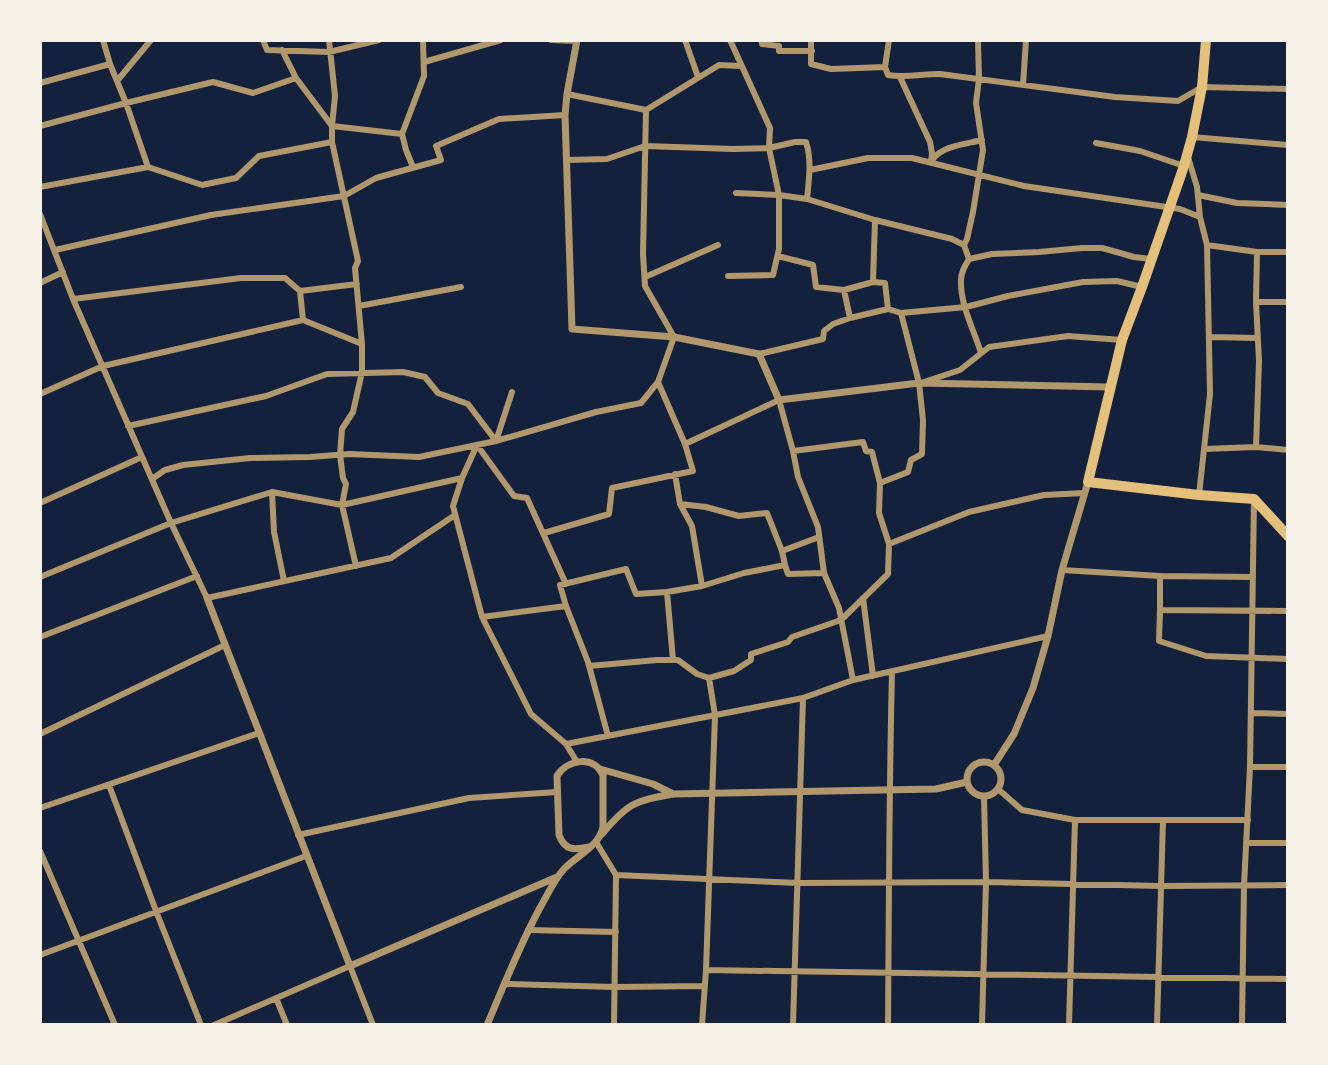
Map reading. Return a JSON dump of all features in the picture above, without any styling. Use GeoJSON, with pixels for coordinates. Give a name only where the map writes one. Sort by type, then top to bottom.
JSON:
{"type":"FeatureCollection","features":[{"type":"Feature","properties":{"kind":"main road"},"geometry":{"type":"LineString","coordinates":[[1206,40],[1202,87],[1192,137],[1122,340],[1088,482],[1254,499],[1288,536]]}},
{"type":"Feature","properties":{"kind":"street"},"geometry":{"type":"LineString","coordinates":[[103,40],[148,167]]}},
{"type":"Feature","properties":{"kind":"street"},"geometry":{"type":"LineString","coordinates":[[117,81],[151,40]]}},
{"type":"Feature","properties":{"kind":"street"},"geometry":{"type":"LineString","coordinates":[[263,40],[267,50],[329,52],[379,40]]}},
{"type":"Feature","properties":{"kind":"street"},"geometry":{"type":"LineString","coordinates":[[329,40],[335,96],[332,142],[358,261],[355,268],[362,372],[354,412],[342,429],[340,455],[346,484],[342,505],[356,566]]}},
{"type":"Feature","properties":{"kind":"street"},"geometry":{"type":"LineString","coordinates":[[413,167],[402,134],[424,76],[423,40]]}},
{"type":"Feature","properties":{"kind":"street"},"geometry":{"type":"LineString","coordinates":[[424,62],[500,40]]}},
{"type":"Feature","properties":{"kind":"street"},"geometry":{"type":"LineString","coordinates":[[551,40],[577,41],[565,115],[572,328],[674,337],[759,354],[823,339],[824,331],[833,324],[888,309],[901,313],[966,307],[1083,282],[1117,281],[1142,287]]}},
{"type":"Feature","properties":{"kind":"street"},"geometry":{"type":"LineString","coordinates":[[685,40],[698,77]]}},
{"type":"Feature","properties":{"kind":"street"},"geometry":{"type":"LineString","coordinates":[[728,276],[773,275],[778,256],[779,195],[769,148],[770,128],[730,40]]}},
{"type":"Feature","properties":{"kind":"street"},"geometry":{"type":"LineString","coordinates":[[762,40],[762,44],[779,46],[779,51],[811,51]]}},
{"type":"Feature","properties":{"kind":"street"},"geometry":{"type":"LineString","coordinates":[[811,40],[811,64],[831,69],[886,67]]}},
{"type":"Feature","properties":{"kind":"street"},"geometry":{"type":"LineString","coordinates":[[889,40],[886,67],[888,75],[900,77],[940,74],[1115,97],[1178,102],[1202,87],[1288,89]]}},
{"type":"Feature","properties":{"kind":"street"},"geometry":{"type":"LineString","coordinates":[[964,245],[983,150],[976,103],[979,79],[978,40]]}},
{"type":"Feature","properties":{"kind":"street"},"geometry":{"type":"LineString","coordinates":[[1023,85],[1026,40]]}},
{"type":"Feature","properties":{"kind":"street"},"geometry":{"type":"LineString","coordinates":[[282,50],[296,78],[332,126],[402,134]]}},
{"type":"Feature","properties":{"kind":"street"},"geometry":{"type":"LineString","coordinates":[[40,83],[110,64]]}},
{"type":"Feature","properties":{"kind":"street"},"geometry":{"type":"LineString","coordinates":[[567,94],[646,110],[719,65],[741,66]]}},
{"type":"Feature","properties":{"kind":"street"},"geometry":{"type":"LineString","coordinates":[[900,77],[930,142],[931,162]]}},
{"type":"Feature","properties":{"kind":"street"},"geometry":{"type":"LineString","coordinates":[[40,127],[213,82],[253,93],[296,78]]}},
{"type":"Feature","properties":{"kind":"street"},"geometry":{"type":"LineString","coordinates":[[152,479],[165,470],[183,465],[250,457],[349,454],[419,457],[496,442],[596,412],[641,403],[658,382],[674,337],[645,286],[643,254],[646,110]]}},
{"type":"Feature","properties":{"kind":"street"},"geometry":{"type":"LineString","coordinates":[[55,250],[211,215],[344,196],[376,178],[441,160],[436,146],[499,119],[565,115]]}},
{"type":"Feature","properties":{"kind":"street"},"geometry":{"type":"LineString","coordinates":[[1192,137],[1288,145]]}},
{"type":"Feature","properties":{"kind":"street"},"geometry":{"type":"LineString","coordinates":[[931,162],[935,155],[945,150],[982,140]]}},
{"type":"Feature","properties":{"kind":"street"},"geometry":{"type":"LineString","coordinates":[[40,187],[148,167],[202,186],[236,178],[258,156],[332,142]]}},
{"type":"Feature","properties":{"kind":"street"},"geometry":{"type":"LineString","coordinates":[[566,160],[607,159],[645,146],[733,149],[769,148],[806,142],[810,153],[807,199]]}},
{"type":"Feature","properties":{"kind":"street"},"geometry":{"type":"LineString","coordinates":[[1096,143],[1140,151],[1184,166]]}},
{"type":"Feature","properties":{"kind":"street"},"geometry":{"type":"LineString","coordinates":[[1187,155],[1207,245],[1210,394],[1199,495]]}},
{"type":"Feature","properties":{"kind":"street"},"geometry":{"type":"LineString","coordinates":[[810,170],[868,158],[912,158],[1024,186],[1180,209],[1200,217]]}},
{"type":"Feature","properties":{"kind":"street"},"geometry":{"type":"LineString","coordinates":[[736,193],[807,199],[875,220],[952,239],[964,245],[969,258]]}},
{"type":"Feature","properties":{"kind":"street"},"geometry":{"type":"LineString","coordinates":[[1198,195],[1237,203],[1288,205]]}},
{"type":"Feature","properties":{"kind":"street"},"geometry":{"type":"LineString","coordinates":[[40,214],[73,299],[128,426],[207,598],[373,1025]]}},
{"type":"Feature","properties":{"kind":"street"},"geometry":{"type":"LineString","coordinates":[[873,282],[875,220]]}},
{"type":"Feature","properties":{"kind":"street"},"geometry":{"type":"LineString","coordinates":[[645,277],[718,245]]}},
{"type":"Feature","properties":{"kind":"street"},"geometry":{"type":"LineString","coordinates":[[1207,245],[1257,252],[1288,252]]}},
{"type":"Feature","properties":{"kind":"street"},"geometry":{"type":"LineString","coordinates":[[981,353],[962,297],[962,270],[969,258],[992,254],[1102,248],[1152,259]]}},
{"type":"Feature","properties":{"kind":"street"},"geometry":{"type":"LineString","coordinates":[[1256,447],[1259,361],[1257,252]]}},
{"type":"Feature","properties":{"kind":"street"},"geometry":{"type":"LineString","coordinates":[[778,256],[813,265],[816,287],[844,290],[873,282],[885,284],[888,309]]}},
{"type":"Feature","properties":{"kind":"street"},"geometry":{"type":"LineString","coordinates":[[40,283],[63,272]]}},
{"type":"Feature","properties":{"kind":"street"},"geometry":{"type":"LineString","coordinates":[[73,299],[242,278],[285,278],[300,291],[303,320]]}},
{"type":"Feature","properties":{"kind":"street"},"geometry":{"type":"LineString","coordinates":[[300,291],[357,284]]}},
{"type":"Feature","properties":{"kind":"street"},"geometry":{"type":"LineString","coordinates":[[359,306],[461,288]]}},
{"type":"Feature","properties":{"kind":"street"},"geometry":{"type":"LineString","coordinates":[[844,290],[850,318]]}},
{"type":"Feature","properties":{"kind":"street"},"geometry":{"type":"LineString","coordinates":[[1256,302],[1288,302]]}},
{"type":"Feature","properties":{"kind":"street"},"geometry":{"type":"LineString","coordinates":[[880,483],[908,472],[911,460],[922,454],[923,420],[919,383],[901,313]]}},
{"type":"Feature","properties":{"kind":"street"},"geometry":{"type":"LineString","coordinates":[[40,394],[103,366],[303,320],[362,344]]}},
{"type":"Feature","properties":{"kind":"street"},"geometry":{"type":"LineString","coordinates":[[919,383],[960,370],[989,347],[1068,336],[1122,340]]}},
{"type":"Feature","properties":{"kind":"street"},"geometry":{"type":"LineString","coordinates":[[1210,337],[1257,338]]}},
{"type":"Feature","properties":{"kind":"street"},"geometry":{"type":"LineString","coordinates":[[759,354],[779,400],[797,477],[818,527],[824,573],[839,608],[853,680]]}},
{"type":"Feature","properties":{"kind":"street"},"geometry":{"type":"LineString","coordinates":[[128,426],[266,396],[327,374],[403,372],[425,377],[438,393],[468,404],[496,442]]}},
{"type":"Feature","properties":{"kind":"street"},"geometry":{"type":"LineString","coordinates":[[544,533],[609,514],[612,488],[693,471],[685,444],[658,382]]}},
{"type":"Feature","properties":{"kind":"street"},"geometry":{"type":"LineString","coordinates":[[685,444],[779,400],[919,383],[1110,387]]}},
{"type":"Feature","properties":{"kind":"street"},"geometry":{"type":"LineString","coordinates":[[496,442],[512,392]]}},
{"type":"Feature","properties":{"kind":"street"},"geometry":{"type":"LineString","coordinates":[[589,667],[678,660],[697,674],[709,678],[734,671],[751,660],[751,654],[789,642],[792,637],[841,620],[888,574],[889,544],[878,513],[880,483],[872,452],[866,451],[863,442],[793,451]]}},
{"type":"Feature","properties":{"kind":"street"},"geometry":{"type":"LineString","coordinates":[[477,446],[453,506],[482,617],[531,714],[566,744],[573,763]]}},
{"type":"Feature","properties":{"kind":"street"},"geometry":{"type":"LineString","coordinates":[[477,446],[514,496],[527,498],[566,584]]}},
{"type":"Feature","properties":{"kind":"street"},"geometry":{"type":"LineString","coordinates":[[1204,449],[1256,447],[1288,450]]}},
{"type":"Feature","properties":{"kind":"street"},"geometry":{"type":"LineString","coordinates":[[40,503],[142,457]]}},
{"type":"Feature","properties":{"kind":"street"},"geometry":{"type":"LineString","coordinates":[[675,474],[680,504],[692,526],[702,586]]}},
{"type":"Feature","properties":{"kind":"street"},"geometry":{"type":"LineString","coordinates":[[40,577],[171,523],[272,492],[342,505],[462,478]]}},
{"type":"Feature","properties":{"kind":"street"},"geometry":{"type":"LineString","coordinates":[[994,765],[1014,734],[1033,688],[1048,636],[1062,570],[1088,482]]}},
{"type":"Feature","properties":{"kind":"street"},"geometry":{"type":"LineString","coordinates":[[272,492],[274,532],[284,581]]}},
{"type":"Feature","properties":{"kind":"street"},"geometry":{"type":"LineString","coordinates":[[889,544],[969,512],[1044,495],[1085,493]]}},
{"type":"Feature","properties":{"kind":"street"},"geometry":{"type":"LineString","coordinates":[[1242,1025],[1244,886],[1250,767],[1254,499]]}},
{"type":"Feature","properties":{"kind":"street"},"geometry":{"type":"LineString","coordinates":[[680,504],[706,507],[739,516],[767,513],[788,574],[824,573]]}},
{"type":"Feature","properties":{"kind":"street"},"geometry":{"type":"LineString","coordinates":[[207,598],[391,558],[455,515]]}},
{"type":"Feature","properties":{"kind":"street"},"geometry":{"type":"LineString","coordinates":[[782,551],[819,537]]}},
{"type":"Feature","properties":{"kind":"street"},"geometry":{"type":"LineString","coordinates":[[608,736],[589,667],[560,585],[626,569],[636,594],[667,592],[785,565]]}},
{"type":"Feature","properties":{"kind":"street"},"geometry":{"type":"LineString","coordinates":[[1062,570],[1160,576],[1254,577]]}},
{"type":"Feature","properties":{"kind":"street"},"geometry":{"type":"LineString","coordinates":[[40,638],[197,576]]}},
{"type":"Feature","properties":{"kind":"street"},"geometry":{"type":"LineString","coordinates":[[1160,576],[1158,641],[1206,656],[1288,659]]}},
{"type":"Feature","properties":{"kind":"street"},"geometry":{"type":"LineString","coordinates":[[667,592],[673,660]]}},
{"type":"Feature","properties":{"kind":"street"},"geometry":{"type":"LineString","coordinates":[[863,598],[873,677]]}},
{"type":"Feature","properties":{"kind":"street"},"geometry":{"type":"LineString","coordinates":[[482,617],[566,606]]}},
{"type":"Feature","properties":{"kind":"street"},"geometry":{"type":"LineString","coordinates":[[1160,610],[1288,611]]}},
{"type":"Feature","properties":{"kind":"street"},"geometry":{"type":"LineString","coordinates":[[566,744],[803,698],[853,680],[1048,636]]}},
{"type":"Feature","properties":{"kind":"street"},"geometry":{"type":"LineString","coordinates":[[40,734],[225,645]]}},
{"type":"Feature","properties":{"kind":"street"},"geometry":{"type":"LineString","coordinates":[[888,1025],[892,673]]}},
{"type":"Feature","properties":{"kind":"street"},"geometry":{"type":"LineString","coordinates":[[702,1025],[715,715],[709,678]]}},
{"type":"Feature","properties":{"kind":"street"},"geometry":{"type":"LineString","coordinates":[[793,1025],[803,698]]}},
{"type":"Feature","properties":{"kind":"street"},"geometry":{"type":"LineString","coordinates":[[1251,713],[1288,714]]}},
{"type":"Feature","properties":{"kind":"street"},"geometry":{"type":"LineString","coordinates":[[40,808],[260,733]]}},
{"type":"Feature","properties":{"kind":"street"},"geometry":{"type":"LineString","coordinates":[[593,845],[579,849],[569,848],[559,835],[557,776],[561,770],[573,763],[594,763],[603,775],[601,834]]}},
{"type":"Feature","properties":{"kind":"street"},"geometry":{"type":"LineString","coordinates":[[975,765],[994,765],[1001,777],[998,789],[992,795],[984,796],[973,792],[967,782],[970,769],[975,765]]}},
{"type":"Feature","properties":{"kind":"street"},"geometry":{"type":"LineString","coordinates":[[1250,767],[1288,767]]}},
{"type":"Feature","properties":{"kind":"street"},"geometry":{"type":"LineString","coordinates":[[600,769],[653,784],[673,794]]}},
{"type":"Feature","properties":{"kind":"street"},"geometry":{"type":"LineString","coordinates":[[487,1025],[528,930],[557,877],[593,845],[616,817],[631,804],[673,794],[936,789],[967,782]]}},
{"type":"Feature","properties":{"kind":"street"},"geometry":{"type":"LineString","coordinates":[[109,785],[201,1025]]}},
{"type":"Feature","properties":{"kind":"street"},"geometry":{"type":"LineString","coordinates":[[998,789],[1022,810],[1075,820],[1248,820]]}},
{"type":"Feature","properties":{"kind":"street"},"geometry":{"type":"LineString","coordinates":[[298,835],[469,798],[557,792]]}},
{"type":"Feature","properties":{"kind":"street"},"geometry":{"type":"LineString","coordinates":[[982,1025],[986,882],[984,796]]}},
{"type":"Feature","properties":{"kind":"street"},"geometry":{"type":"LineString","coordinates":[[1069,1025],[1075,820]]}},
{"type":"Feature","properties":{"kind":"street"},"geometry":{"type":"LineString","coordinates":[[1157,1025],[1163,820]]}},
{"type":"Feature","properties":{"kind":"street"},"geometry":{"type":"LineString","coordinates":[[1247,844],[1288,843]]}},
{"type":"Feature","properties":{"kind":"street"},"geometry":{"type":"LineString","coordinates":[[593,845],[616,874],[614,1025]]}},
{"type":"Feature","properties":{"kind":"street"},"geometry":{"type":"LineString","coordinates":[[40,850],[115,1025]]}},
{"type":"Feature","properties":{"kind":"street"},"geometry":{"type":"LineString","coordinates":[[40,954],[306,856]]}},
{"type":"Feature","properties":{"kind":"street"},"geometry":{"type":"LineString","coordinates":[[616,874],[799,883],[1288,885]]}},
{"type":"Feature","properties":{"kind":"street"},"geometry":{"type":"LineString","coordinates":[[214,1025],[557,877]]}},
{"type":"Feature","properties":{"kind":"street"},"geometry":{"type":"LineString","coordinates":[[528,930],[616,932]]}},
{"type":"Feature","properties":{"kind":"street"},"geometry":{"type":"LineString","coordinates":[[706,970],[1288,979]]}},
{"type":"Feature","properties":{"kind":"street"},"geometry":{"type":"LineString","coordinates":[[504,984],[704,986]]}},
{"type":"Feature","properties":{"kind":"street"},"geometry":{"type":"LineString","coordinates":[[276,998],[287,1025]]}}]}
